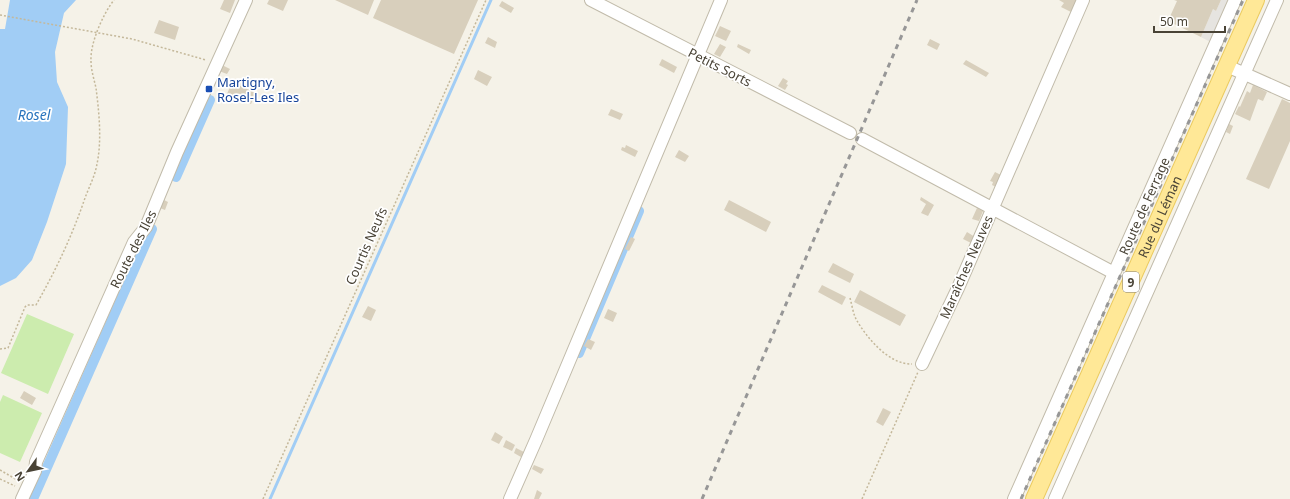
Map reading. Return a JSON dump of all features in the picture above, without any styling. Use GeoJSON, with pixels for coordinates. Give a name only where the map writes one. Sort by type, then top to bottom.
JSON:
{"type":"FeatureCollection","features":[{"type":"Feature","properties":{"kind":"main road","name":"Rue du Léman"},"geometry":{"type":"LineString","coordinates":[[1034,499],[1256,0]]}},
{"type":"Feature","properties":{"kind":"street","name":"Route des Iles"},"geometry":{"type":"LineString","coordinates":[[25,493],[35,471],[36,462],[134,242],[146,227],[177,152],[246,0]]}},
{"type":"Feature","properties":{"kind":"street","name":"Petits Sorts"},"geometry":{"type":"LineString","coordinates":[[591,0],[850,133]]}},
{"type":"Feature","properties":{"kind":"street"},"geometry":{"type":"LineString","coordinates":[[510,499],[721,0]]}},
{"type":"Feature","properties":{"kind":"street"},"geometry":{"type":"LineString","coordinates":[[862,139],[992,208],[1083,0]]}},
{"type":"Feature","properties":{"kind":"street","name":"Route de Ferrage"},"geometry":{"type":"LineString","coordinates":[[1014,499],[1235,0]]}},
{"type":"Feature","properties":{"kind":"street"},"geometry":{"type":"LineString","coordinates":[[1055,499],[1277,0]]}},
{"type":"Feature","properties":{"kind":"street"},"geometry":{"type":"LineString","coordinates":[[1227,66],[1290,94]]}},
{"type":"Feature","properties":{"kind":"street","name":"Maraîches Neuves"},"geometry":{"type":"LineString","coordinates":[[922,364],[958,288],[992,208],[1114,273]]}},
{"type":"Feature","properties":{"kind":"path"},"geometry":{"type":"LineString","coordinates":[[0,349],[8,348],[25,307],[27,305],[36,305],[47,286],[67,245],[97,165],[99,153],[99,120],[91,53],[97,33],[106,12],[114,0]]}},
{"type":"Feature","properties":{"kind":"path","name":"Courtis Neufs"},"geometry":{"type":"LineString","coordinates":[[263,499],[486,0]]}},
{"type":"Feature","properties":{"kind":"path"},"geometry":{"type":"LineString","coordinates":[[0,15],[132,39],[218,63]]}},
{"type":"Feature","properties":{"kind":"path"},"geometry":{"type":"LineString","coordinates":[[850,298],[856,318],[871,340],[889,357],[906,364],[922,364],[862,499]]}},
{"type":"Feature","properties":{"kind":"path"},"geometry":{"type":"LineString","coordinates":[[0,470],[18,480],[25,493]]}},
{"type":"Feature","properties":{"kind":"path"},"geometry":{"type":"LineString","coordinates":[[0,479],[25,493]]}},
{"type":"Feature","properties":{"kind":"green space"},"geometry":{"type":"Polygon","coordinates":[[[27,314],[74,334],[48,394],[1,373],[27,314]]]}},
{"type":"Feature","properties":{"kind":"green space"},"geometry":{"type":"Polygon","coordinates":[[[3,395],[42,413],[20,462],[0,453],[0,402],[3,395]]]}},
{"type":"Feature","properties":{"kind":"shaded area"},"geometry":{"type":"Polygon","coordinates":[[[1221,0],[1233,0],[1214,44],[1201,37],[1213,9],[1216,11],[1221,0]]]}},
{"type":"Feature","properties":{"kind":"water","name":"Rosel"},"geometry":{"type":"Polygon","coordinates":[[[10,0],[76,0],[64,13],[55,52],[57,82],[68,107],[66,164],[47,222],[32,260],[16,278],[0,286],[0,29],[5,29],[10,0]]]}},
{"type":"Feature","properties":{"kind":"building"},"geometry":{"type":"Polygon","coordinates":[[[224,0],[235,0],[230,13],[220,9],[224,0]]]}},
{"type":"Feature","properties":{"kind":"building"},"geometry":{"type":"Polygon","coordinates":[[[269,0],[288,0],[283,11],[267,4],[269,0]]]}},
{"type":"Feature","properties":{"kind":"building"},"geometry":{"type":"Polygon","coordinates":[[[335,0],[374,0],[368,15],[335,0]]]}},
{"type":"Feature","properties":{"kind":"building"},"geometry":{"type":"Polygon","coordinates":[[[381,0],[478,0],[454,54],[373,18],[381,0]]]}},
{"type":"Feature","properties":{"kind":"building"},"geometry":{"type":"Polygon","coordinates":[[[1059,0],[1078,0],[1071,12],[1061,7],[1064,3],[1059,0]]]}},
{"type":"Feature","properties":{"kind":"building"},"geometry":{"type":"Polygon","coordinates":[[[1174,0],[1221,0],[1216,11],[1213,9],[1201,37],[1168,21],[1177,1],[1174,0]]]}},
{"type":"Feature","properties":{"kind":"building"},"geometry":{"type":"Polygon","coordinates":[[[502,1],[514,8],[511,13],[499,6],[502,1]]]}},
{"type":"Feature","properties":{"kind":"building"},"geometry":{"type":"Polygon","coordinates":[[[159,20],[179,27],[175,40],[154,33],[159,20]]]}},
{"type":"Feature","properties":{"kind":"building"},"geometry":{"type":"Polygon","coordinates":[[[720,26],[731,31],[726,41],[715,36],[720,26]]]}},
{"type":"Feature","properties":{"kind":"building"},"geometry":{"type":"Polygon","coordinates":[[[488,37],[497,42],[495,48],[485,43],[488,37]]]}},
{"type":"Feature","properties":{"kind":"building"},"geometry":{"type":"Polygon","coordinates":[[[930,39],[940,44],[937,50],[927,45],[930,39]]]}},
{"type":"Feature","properties":{"kind":"building"},"geometry":{"type":"Polygon","coordinates":[[[720,44],[726,47],[720,57],[714,54],[720,44]]]}},
{"type":"Feature","properties":{"kind":"building"},"geometry":{"type":"Polygon","coordinates":[[[738,44],[751,50],[749,54],[737,47],[738,44]]]}},
{"type":"Feature","properties":{"kind":"building"},"geometry":{"type":"Polygon","coordinates":[[[662,59],[677,67],[674,73],[659,65],[662,59]]]}},
{"type":"Feature","properties":{"kind":"building"},"geometry":{"type":"Polygon","coordinates":[[[966,60],[989,73],[986,77],[963,64],[966,60]]]}},
{"type":"Feature","properties":{"kind":"building"},"geometry":{"type":"Polygon","coordinates":[[[222,65],[230,69],[227,74],[219,71],[222,65]]]}},
{"type":"Feature","properties":{"kind":"building"},"geometry":{"type":"Polygon","coordinates":[[[478,70],[492,77],[487,86],[474,79],[478,70]]]}},
{"type":"Feature","properties":{"kind":"building"},"geometry":{"type":"Polygon","coordinates":[[[783,78],[788,81],[786,84],[788,85],[785,90],[778,86],[783,78]]]}},
{"type":"Feature","properties":{"kind":"building"},"geometry":{"type":"Polygon","coordinates":[[[232,82],[256,93],[251,104],[227,94],[232,82]]]}},
{"type":"Feature","properties":{"kind":"building"},"geometry":{"type":"Polygon","coordinates":[[[1253,85],[1267,92],[1263,101],[1258,99],[1250,121],[1235,114],[1247,91],[1250,93],[1253,85]]]}},
{"type":"Feature","properties":{"kind":"building"},"geometry":{"type":"Polygon","coordinates":[[[1282,99],[1290,103],[1290,141],[1269,189],[1246,179],[1282,99]]]}},
{"type":"Feature","properties":{"kind":"building"},"geometry":{"type":"Polygon","coordinates":[[[611,109],[623,114],[620,120],[608,115],[611,109]]]}},
{"type":"Feature","properties":{"kind":"building"},"geometry":{"type":"Polygon","coordinates":[[[1229,124],[1233,126],[1230,134],[1226,132],[1229,124]]]}},
{"type":"Feature","properties":{"kind":"building"},"geometry":{"type":"Polygon","coordinates":[[[626,145],[638,151],[635,157],[621,150],[622,147],[625,148],[626,145]]]}},
{"type":"Feature","properties":{"kind":"building"},"geometry":{"type":"Polygon","coordinates":[[[679,150],[689,156],[685,162],[675,157],[679,150]]]}},
{"type":"Feature","properties":{"kind":"building"},"geometry":{"type":"Polygon","coordinates":[[[995,172],[1001,175],[996,187],[992,185],[993,182],[990,181],[995,172]]]}},
{"type":"Feature","properties":{"kind":"building"},"geometry":{"type":"Polygon","coordinates":[[[921,197],[934,205],[928,216],[921,213],[926,204],[920,200],[921,197]]]}},
{"type":"Feature","properties":{"kind":"building"},"geometry":{"type":"Polygon","coordinates":[[[164,200],[168,202],[165,210],[160,208],[164,200]]]}},
{"type":"Feature","properties":{"kind":"building"},"geometry":{"type":"Polygon","coordinates":[[[729,200],[771,222],[766,232],[724,210],[729,200]]]}},
{"type":"Feature","properties":{"kind":"building"},"geometry":{"type":"Polygon","coordinates":[[[977,208],[983,211],[979,221],[972,219],[977,208]]]}},
{"type":"Feature","properties":{"kind":"building"},"geometry":{"type":"Polygon","coordinates":[[[967,232],[975,237],[971,243],[963,239],[967,232]]]}},
{"type":"Feature","properties":{"kind":"building"},"geometry":{"type":"Polygon","coordinates":[[[631,237],[635,239],[629,251],[625,249],[631,237]]]}},
{"type":"Feature","properties":{"kind":"building"},"geometry":{"type":"Polygon","coordinates":[[[833,263],[854,274],[850,283],[828,272],[833,263]]]}},
{"type":"Feature","properties":{"kind":"building"},"geometry":{"type":"Polygon","coordinates":[[[822,285],[846,297],[842,305],[818,292],[822,285]]]}},
{"type":"Feature","properties":{"kind":"building"},"geometry":{"type":"Polygon","coordinates":[[[860,290],[906,315],[900,326],[854,302],[860,290]]]}},
{"type":"Feature","properties":{"kind":"building"},"geometry":{"type":"Polygon","coordinates":[[[368,306],[376,310],[371,321],[362,317],[368,306]]]}},
{"type":"Feature","properties":{"kind":"building"},"geometry":{"type":"Polygon","coordinates":[[[608,309],[617,313],[613,322],[604,318],[608,309]]]}},
{"type":"Feature","properties":{"kind":"building"},"geometry":{"type":"Polygon","coordinates":[[[588,339],[595,342],[591,350],[584,346],[588,339]]]}},
{"type":"Feature","properties":{"kind":"building"},"geometry":{"type":"Polygon","coordinates":[[[24,391],[36,398],[32,405],[20,398],[24,391]]]}},
{"type":"Feature","properties":{"kind":"building"},"geometry":{"type":"Polygon","coordinates":[[[883,408],[891,412],[883,426],[876,422],[883,408]]]}},
{"type":"Feature","properties":{"kind":"building"},"geometry":{"type":"Polygon","coordinates":[[[495,432],[503,437],[499,444],[491,440],[495,432]]]}},
{"type":"Feature","properties":{"kind":"building"},"geometry":{"type":"Polygon","coordinates":[[[506,440],[515,445],[512,451],[503,447],[506,440]]]}},
{"type":"Feature","properties":{"kind":"building"},"geometry":{"type":"Polygon","coordinates":[[[516,448],[524,452],[521,457],[514,453],[516,448]]]}},
{"type":"Feature","properties":{"kind":"building"},"geometry":{"type":"Polygon","coordinates":[[[534,465],[544,469],[541,474],[532,469],[534,465]]]}},
{"type":"Feature","properties":{"kind":"building"},"geometry":{"type":"Polygon","coordinates":[[[537,490],[542,493],[539,499],[534,499],[537,490]]]}},
{"type":"Feature","properties":{"kind":"waterway"},"geometry":{"type":"LineString","coordinates":[[270,499],[491,0]]}},
{"type":"Feature","properties":{"kind":"waterway"},"geometry":{"type":"LineString","coordinates":[[176,177],[210,100]]}},
{"type":"Feature","properties":{"kind":"waterway"},"geometry":{"type":"LineString","coordinates":[[579,353],[639,211]]}},
{"type":"Feature","properties":{"kind":"waterway"},"geometry":{"type":"LineString","coordinates":[[33,499],[152,229]]}},
{"type":"Feature","properties":{"kind":"railway"},"geometry":{"type":"LineString","coordinates":[[702,499],[917,0]]}},
{"type":"Feature","properties":{"kind":"railway"},"geometry":{"type":"LineString","coordinates":[[1021,499],[1243,0]]}},
{"type":"Feature","properties":{"kind":"place","name":"Martigny, Rosel-Les Iles"},"geometry":{"type":"Point","coordinates":[209,89]}}]}
